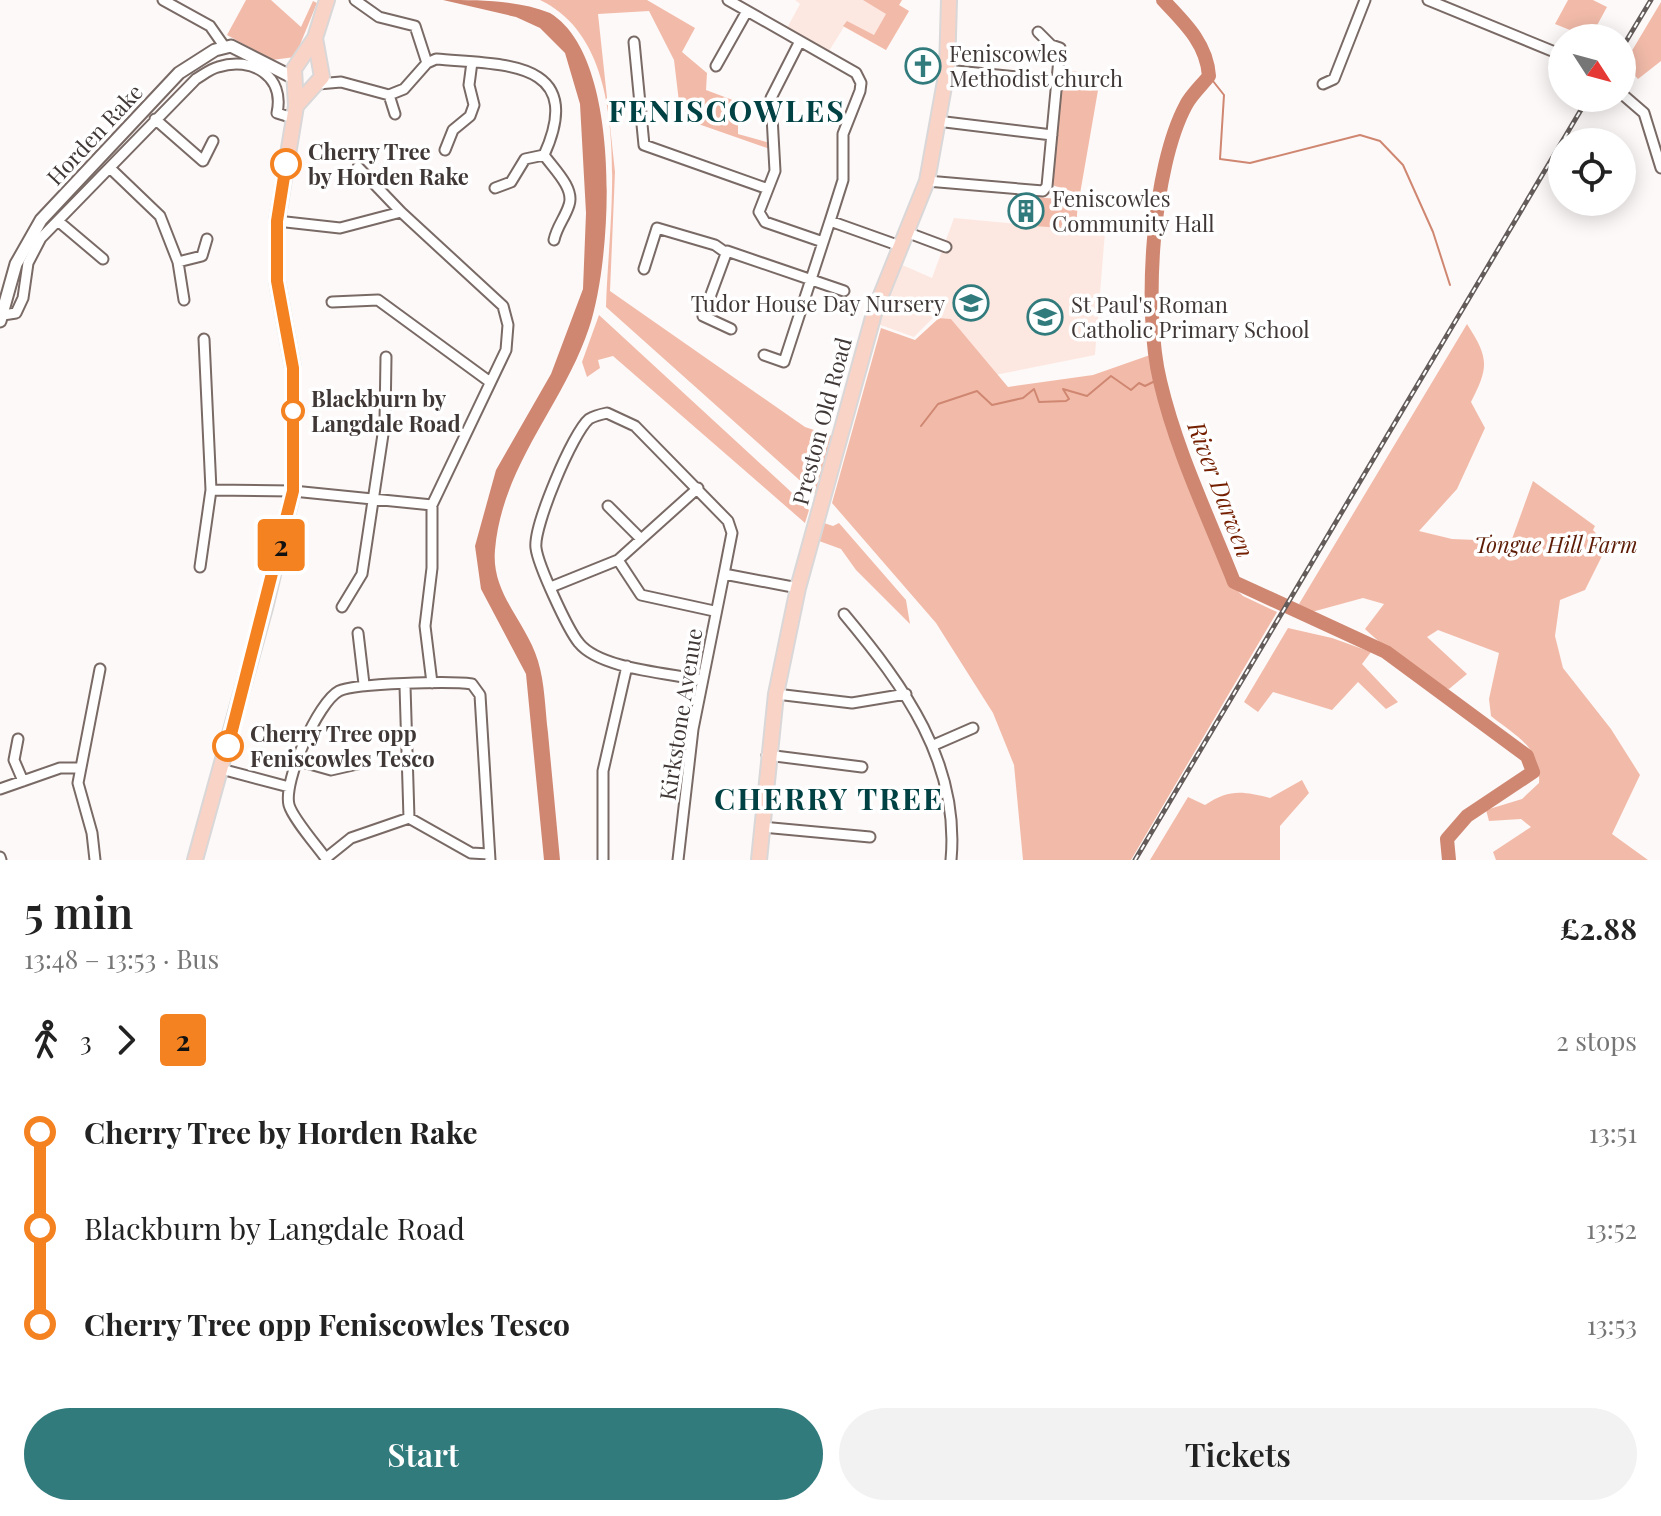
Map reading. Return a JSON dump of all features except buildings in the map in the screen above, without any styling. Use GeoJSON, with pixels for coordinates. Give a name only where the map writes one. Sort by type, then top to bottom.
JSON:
{"type":"FeatureCollection","features":[{"type":"Feature","properties":{"kind":"main road"},"geometry":{"type":"LineString","coordinates":[[195,860],[293,491],[293,368],[277,281],[277,221],[294,112],[295,80],[300,61],[315,38],[327,0]]}},
{"type":"Feature","properties":{"kind":"main road","name":"Preston Old Road"},"geometry":{"type":"LineString","coordinates":[[759,860],[767,755],[798,588],[875,310],[927,181],[947,70],[949,0]]}},
{"type":"Feature","properties":{"kind":"main road"},"geometry":{"type":"LineString","coordinates":[[294,112],[316,85],[320,66],[315,38]]}},
{"type":"Feature","properties":{"kind":"main road"},"geometry":{"type":"LineString","coordinates":[[300,61],[313,60],[320,66]]}},
{"type":"Feature","properties":{"kind":"main road"},"geometry":{"type":"LineString","coordinates":[[295,80],[304,87],[316,85]]}},
{"type":"Feature","properties":{"kind":"street"},"geometry":{"type":"LineString","coordinates":[[163,0],[210,26],[224,46],[240,49],[274,65],[295,80]]}},
{"type":"Feature","properties":{"kind":"street"},"geometry":{"type":"LineString","coordinates":[[355,0],[379,17],[415,26],[427,63]]}},
{"type":"Feature","properties":{"kind":"street"},"geometry":{"type":"LineString","coordinates":[[728,0],[747,7],[856,73],[861,83],[843,134],[843,180],[784,362],[764,355]]}},
{"type":"Feature","properties":{"kind":"street"},"geometry":{"type":"LineString","coordinates":[[1323,84],[1334,79],[1365,0]]}},
{"type":"Feature","properties":{"kind":"street"},"geometry":{"type":"LineString","coordinates":[[1428,0],[1548,49]]}},
{"type":"Feature","properties":{"kind":"street"},"geometry":{"type":"LineString","coordinates":[[716,66],[747,7]]}},
{"type":"Feature","properties":{"kind":"street"},"geometry":{"type":"LineString","coordinates":[[927,181],[1043,191],[1047,186],[1060,48],[1041,38],[1038,32]]}},
{"type":"Feature","properties":{"kind":"street"},"geometry":{"type":"LineString","coordinates":[[800,41],[771,98],[775,171],[759,212],[765,222],[823,242]]}},
{"type":"Feature","properties":{"kind":"street"},"geometry":{"type":"LineString","coordinates":[[634,42],[644,145],[768,189]]}},
{"type":"Feature","properties":{"kind":"street","name":"Horden Rake"},"geometry":{"type":"LineString","coordinates":[[2,318],[16,264],[41,220],[179,73],[224,46]]}},
{"type":"Feature","properties":{"kind":"street"},"geometry":{"type":"LineString","coordinates":[[316,85],[341,82],[389,95],[404,89],[427,63],[436,59],[516,65],[535,74],[551,94],[556,117],[544,155]]}},
{"type":"Feature","properties":{"kind":"street"},"geometry":{"type":"LineString","coordinates":[[274,65],[300,61]]}},
{"type":"Feature","properties":{"kind":"street"},"geometry":{"type":"LineString","coordinates":[[445,150],[453,130],[470,116],[474,105],[469,85],[472,62]]}},
{"type":"Feature","properties":{"kind":"street"},"geometry":{"type":"LineString","coordinates":[[2,318],[16,313],[23,298],[28,263],[41,238],[196,79],[216,67],[235,64],[253,68],[274,79],[281,96],[277,113],[294,112]]}},
{"type":"Feature","properties":{"kind":"street"},"geometry":{"type":"LineString","coordinates":[[320,66],[341,82]]}},
{"type":"Feature","properties":{"kind":"street"},"geometry":{"type":"LineString","coordinates":[[956,71],[1058,81]]}},
{"type":"Feature","properties":{"kind":"street"},"geometry":{"type":"LineString","coordinates":[[389,95],[395,114]]}},
{"type":"Feature","properties":{"kind":"street"},"geometry":{"type":"LineString","coordinates":[[1636,106],[1644,113],[1661,168]]}},
{"type":"Feature","properties":{"kind":"street"},"geometry":{"type":"LineString","coordinates":[[155,119],[203,161],[213,141]]}},
{"type":"Feature","properties":{"kind":"street"},"geometry":{"type":"LineString","coordinates":[[937,121],[1052,135]]}},
{"type":"Feature","properties":{"kind":"street"},"geometry":{"type":"LineString","coordinates":[[495,188],[511,182],[525,159],[544,155]]}},
{"type":"Feature","properties":{"kind":"street"},"geometry":{"type":"LineString","coordinates":[[544,155],[570,192],[570,204],[557,226],[554,240]]}},
{"type":"Feature","properties":{"kind":"street"},"geometry":{"type":"LineString","coordinates":[[358,167],[401,212],[503,306],[508,325],[506,350],[432,505],[432,568],[425,626],[432,683]]}},
{"type":"Feature","properties":{"kind":"street"},"geometry":{"type":"LineString","coordinates":[[111,169],[160,216],[178,262],[184,300]]}},
{"type":"Feature","properties":{"kind":"street"},"geometry":{"type":"LineString","coordinates":[[277,221],[340,228],[401,212]]}},
{"type":"Feature","properties":{"kind":"street"},"geometry":{"type":"LineString","coordinates":[[58,221],[103,259]]}},
{"type":"Feature","properties":{"kind":"street"},"geometry":{"type":"LineString","coordinates":[[830,221],[900,246]]}},
{"type":"Feature","properties":{"kind":"street"},"geometry":{"type":"LineString","coordinates":[[644,269],[657,228],[844,291]]}},
{"type":"Feature","properties":{"kind":"street"},"geometry":{"type":"LineString","coordinates":[[906,232],[946,247]]}},
{"type":"Feature","properties":{"kind":"street"},"geometry":{"type":"LineString","coordinates":[[178,262],[202,256],[207,239]]}},
{"type":"Feature","properties":{"kind":"street"},"geometry":{"type":"LineString","coordinates":[[725,252],[703,316],[731,329]]}},
{"type":"Feature","properties":{"kind":"street"},"geometry":{"type":"LineString","coordinates":[[332,302],[378,300],[490,382]]}},
{"type":"Feature","properties":{"kind":"street"},"geometry":{"type":"LineString","coordinates":[[200,567],[211,490],[204,339]]}},
{"type":"Feature","properties":{"kind":"street"},"geometry":{"type":"LineString","coordinates":[[342,607],[362,574],[385,421],[386,357]]}},
{"type":"Feature","properties":{"kind":"street","name":"Kirkstone Avenue"},"geometry":{"type":"LineString","coordinates":[[551,587],[535,547],[537,526],[578,435],[590,419],[607,413],[620,416],[635,426],[728,521],[732,533],[701,680],[678,860]]}},
{"type":"Feature","properties":{"kind":"street"},"geometry":{"type":"LineString","coordinates":[[698,488],[618,560],[551,587],[579,643],[599,659],[701,680]]}},
{"type":"Feature","properties":{"kind":"street"},"geometry":{"type":"LineString","coordinates":[[211,490],[293,491],[432,505]]}},
{"type":"Feature","properties":{"kind":"street"},"geometry":{"type":"LineString","coordinates":[[608,506],[641,539]]}},
{"type":"Feature","properties":{"kind":"street"},"geometry":{"type":"LineString","coordinates":[[618,560],[641,595],[714,611]]}},
{"type":"Feature","properties":{"kind":"street"},"geometry":{"type":"LineString","coordinates":[[724,574],[798,588]]}},
{"type":"Feature","properties":{"kind":"street"},"geometry":{"type":"LineString","coordinates":[[844,614],[906,694],[934,745],[950,815],[951,860]]}},
{"type":"Feature","properties":{"kind":"street"},"geometry":{"type":"LineString","coordinates":[[358,633],[364,684]]}},
{"type":"Feature","properties":{"kind":"street"},"geometry":{"type":"LineString","coordinates":[[603,860],[603,771],[627,666]]}},
{"type":"Feature","properties":{"kind":"street"},"geometry":{"type":"LineString","coordinates":[[95,860],[92,833],[78,789],[78,768],[100,669]]}},
{"type":"Feature","properties":{"kind":"street"},"geometry":{"type":"LineString","coordinates":[[364,684],[405,686],[472,684],[480,695],[490,857],[471,853],[409,818],[351,838],[326,859],[289,805],[289,787],[321,707],[341,689],[364,684]]}},
{"type":"Feature","properties":{"kind":"street"},"geometry":{"type":"LineString","coordinates":[[405,686],[409,818]]}},
{"type":"Feature","properties":{"kind":"street"},"geometry":{"type":"LineString","coordinates":[[776,694],[852,703],[906,694]]}},
{"type":"Feature","properties":{"kind":"street"},"geometry":{"type":"LineString","coordinates":[[934,745],[973,728]]}},
{"type":"Feature","properties":{"kind":"street"},"geometry":{"type":"LineString","coordinates":[[18,739],[14,760],[23,781]]}},
{"type":"Feature","properties":{"kind":"street"},"geometry":{"type":"LineString","coordinates":[[767,755],[862,767]]}},
{"type":"Feature","properties":{"kind":"street"},"geometry":{"type":"LineString","coordinates":[[299,761],[331,770],[366,762]]}},
{"type":"Feature","properties":{"kind":"street"},"geometry":{"type":"LineString","coordinates":[[0,789],[60,768],[78,768]]}},
{"type":"Feature","properties":{"kind":"street"},"geometry":{"type":"LineString","coordinates":[[221,769],[289,787]]}},
{"type":"Feature","properties":{"kind":"street"},"geometry":{"type":"LineString","coordinates":[[761,827],[870,837]]}},
{"type":"Feature","properties":{"kind":"shaded area"},"geometry":{"type":"Polygon","coordinates":[[[443,0],[512,3],[550,13],[574,36],[590,71],[601,113],[606,160],[606,209],[597,296],[578,356],[509,490],[495,550],[498,580],[533,647],[540,670],[560,860],[544,860],[526,674],[481,589],[475,546],[496,470],[551,374],[583,289],[586,213],[580,104],[565,53],[540,28],[516,17],[443,0]]]}},
{"type":"Feature","properties":{"kind":"shaded area"},"geometry":{"type":"Polygon","coordinates":[[[795,0],[902,0],[899,5],[909,11],[886,50],[844,27],[829,51],[787,28],[800,4],[795,0]]]}},
{"type":"Feature","properties":{"kind":"shaded area","name":"St Paul's Roman Catholic Primary School"},"geometry":{"type":"Polygon","coordinates":[[[954,218],[1105,232],[1095,355],[995,375],[951,319],[933,318],[914,337],[875,323],[900,264],[932,278],[954,218]]]}},
{"type":"Feature","properties":{"kind":"green space"},"geometry":{"type":"Polygon","coordinates":[[[246,0],[271,0],[301,27],[313,1],[317,3],[295,57],[272,60],[227,35],[246,0]]]}},
{"type":"Feature","properties":{"kind":"green space"},"geometry":{"type":"Polygon","coordinates":[[[540,0],[647,0],[695,28],[682,52],[707,73],[706,90],[738,102],[738,134],[770,143],[770,149],[684,119],[687,102],[679,102],[674,60],[649,11],[598,14],[615,172],[610,291],[805,427],[832,436],[815,494],[606,307],[612,183],[611,138],[605,94],[592,55],[571,23],[540,0]]]}},
{"type":"Feature","properties":{"kind":"green space"},"geometry":{"type":"Polygon","coordinates":[[[863,0],[902,0],[899,5],[909,11],[886,50],[843,26],[847,21],[874,35],[886,14],[863,0]]]}},
{"type":"Feature","properties":{"kind":"green space"},"geometry":{"type":"Polygon","coordinates":[[[1568,0],[1593,0],[1607,7],[1598,24],[1555,24],[1568,0]]]}},
{"type":"Feature","properties":{"kind":"green space"},"geometry":{"type":"Polygon","coordinates":[[[1661,2],[1661,61],[1638,79],[1636,44],[1661,2]]]}},
{"type":"Feature","properties":{"kind":"green space"},"geometry":{"type":"Polygon","coordinates":[[[1062,71],[1101,73],[1080,194],[1052,185],[1062,71]]]}},
{"type":"Feature","properties":{"kind":"green space"},"geometry":{"type":"Polygon","coordinates":[[[1037,197],[1078,201],[1076,229],[1034,226],[1037,197]]]}},
{"type":"Feature","properties":{"kind":"green space"},"geometry":{"type":"Polygon","coordinates":[[[599,315],[809,510],[805,523],[613,356],[598,360],[600,368],[587,377],[582,362],[599,315]]]}},
{"type":"Feature","properties":{"kind":"green space"},"geometry":{"type":"Polygon","coordinates":[[[939,318],[951,319],[1008,387],[1093,375],[1150,355],[1172,440],[1226,580],[1243,596],[1277,612],[1131,860],[1023,860],[1014,765],[993,713],[936,623],[832,503],[881,328],[915,340],[939,318]]]}},
{"type":"Feature","properties":{"kind":"green space","name":"Tongue Hill Farm"},"geometry":{"type":"Polygon","coordinates":[[[1467,324],[1483,354],[1481,380],[1471,402],[1485,428],[1457,489],[1419,531],[1452,539],[1476,540],[1499,560],[1508,550],[1533,481],[1595,526],[1593,530],[1607,546],[1585,590],[1560,600],[1555,636],[1563,668],[1611,729],[1640,775],[1612,834],[1648,860],[1496,860],[1493,852],[1531,827],[1521,819],[1489,821],[1486,810],[1522,799],[1539,783],[1539,771],[1532,752],[1491,716],[1489,699],[1499,653],[1438,630],[1427,637],[1467,674],[1449,689],[1417,672],[1365,629],[1384,604],[1363,598],[1308,613],[1299,604],[1467,324]]]}},
{"type":"Feature","properties":{"kind":"green space"},"geometry":{"type":"Polygon","coordinates":[[[824,523],[833,526],[839,523],[906,600],[910,624],[856,570],[841,549],[819,541],[824,523]]]}},
{"type":"Feature","properties":{"kind":"green space"},"geometry":{"type":"Polygon","coordinates":[[[1288,628],[1332,638],[1371,652],[1362,664],[1398,702],[1386,709],[1358,682],[1332,710],[1273,692],[1258,712],[1244,702],[1288,628]]]}},
{"type":"Feature","properties":{"kind":"green space"},"geometry":{"type":"Polygon","coordinates":[[[1302,780],[1309,793],[1280,826],[1280,860],[1150,860],[1188,797],[1205,805],[1221,796],[1236,793],[1270,798],[1302,780]]]}},
{"type":"Feature","properties":{"kind":"waterway","name":"River Darwen"},"geometry":{"type":"LineString","coordinates":[[1163,0],[1199,44],[1209,76],[1188,101],[1174,132],[1158,202],[1154,240],[1152,317],[1155,352],[1175,432],[1234,582],[1386,652],[1527,756],[1533,772],[1467,816],[1447,839],[1449,860]]}},
{"type":"Feature","properties":{"kind":"waterway"},"geometry":{"type":"LineString","coordinates":[[1209,76],[1224,95],[1220,159],[1250,163],[1360,135],[1380,141],[1403,165],[1433,232],[1450,285]]}},
{"type":"Feature","properties":{"kind":"waterway"},"geometry":{"type":"LineString","coordinates":[[921,426],[938,404],[977,391],[992,405],[1023,398],[1034,389],[1039,402],[1066,401],[1069,399],[1063,389],[1087,396],[1111,376],[1131,390],[1139,383],[1145,386],[1159,379]]}},
{"type":"Feature","properties":{"kind":"railway"},"geometry":{"type":"LineString","coordinates":[[1636,25],[1651,0]]}},
{"type":"Feature","properties":{"kind":"railway"},"geometry":{"type":"LineString","coordinates":[[1135,860],[1580,112]]}},
{"type":"Feature","properties":{"kind":"bus line","name":"2"},"geometry":{"type":"LineString","coordinates":[[228,746],[293,491],[293,368],[277,281],[277,221],[286,164]]}},
{"type":"Feature","properties":{"kind":"place","name":"Feniscowles Methodist church"},"geometry":{"type":"Point","coordinates":[923,66]}},
{"type":"Feature","properties":{"kind":"place","name":"Cherry Tree by Horden Rake"},"geometry":{"type":"Point","coordinates":[286,164]}},
{"type":"Feature","properties":{"kind":"place","name":"Feniscowles Community Hall"},"geometry":{"type":"Point","coordinates":[1026,211]}},
{"type":"Feature","properties":{"kind":"place","name":"Tudor House Day Nursery"},"geometry":{"type":"Point","coordinates":[971,303]}},
{"type":"Feature","properties":{"kind":"place","name":"St Paul's Roman Catholic Primary School"},"geometry":{"type":"Point","coordinates":[1045,317]}},
{"type":"Feature","properties":{"kind":"place","name":"Blackburn by Langdale Road"},"geometry":{"type":"Point","coordinates":[293,411]}},
{"type":"Feature","properties":{"kind":"place","name":"Cherry Tree opp Feniscowles Tesco"},"geometry":{"type":"Point","coordinates":[228,746]}},
{"type":"Feature","properties":{"kind":"district","name":"FENISCOWLES"},"geometry":{"type":"Point","coordinates":[727,110]}},
{"type":"Feature","properties":{"kind":"district","name":"CHERRY TREE"},"geometry":{"type":"Point","coordinates":[829,798]}}]}
